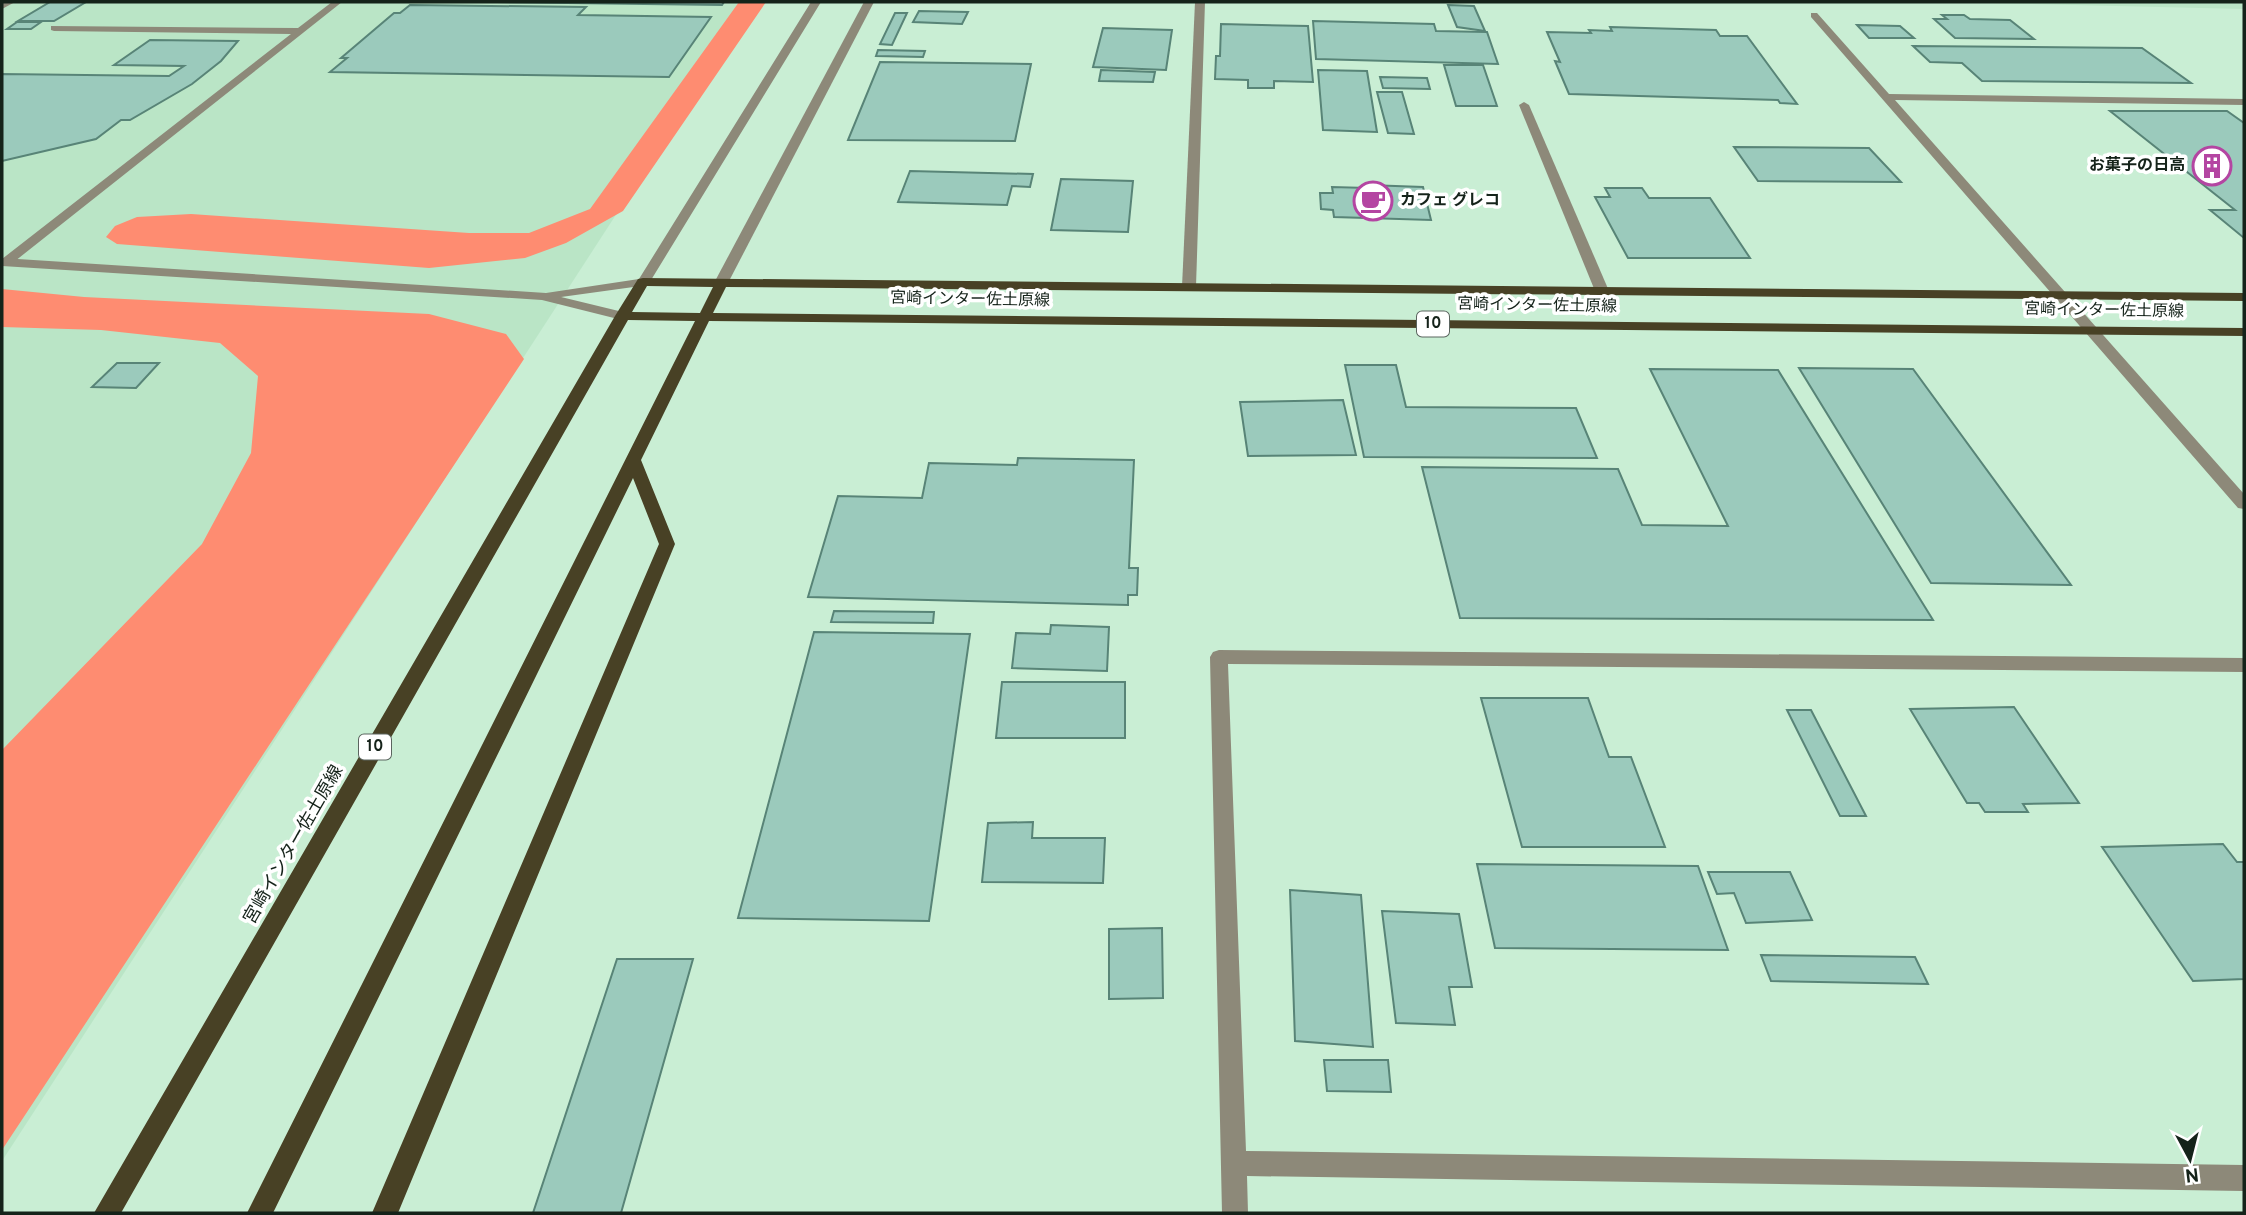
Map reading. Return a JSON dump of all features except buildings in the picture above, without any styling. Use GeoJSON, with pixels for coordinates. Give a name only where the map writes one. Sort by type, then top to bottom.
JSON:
{"type":"FeatureCollection","features":[{"type":"Feature","properties":{"kind":"main road","name":"宮崎インター佐土原線"},"geometry":{"type":"LineString","coordinates":[[107,1213],[643,282],[2244,297]]}},
{"type":"Feature","properties":{"kind":"main road"},"geometry":{"type":"LineString","coordinates":[[260,1213],[721,283]]}},
{"type":"Feature","properties":{"kind":"main road","name":"宮崎インター佐土原線"},"geometry":{"type":"LineString","coordinates":[[622,316],[2244,332]]}},
{"type":"Feature","properties":{"kind":"main road"},"geometry":{"type":"LineString","coordinates":[[385,1213],[667,544],[633,460]]}},
{"type":"Feature","properties":{"kind":"street"},"geometry":{"type":"LineString","coordinates":[[2,6],[9,2]]}},
{"type":"Feature","properties":{"kind":"street"},"geometry":{"type":"LineString","coordinates":[[4,262],[337,2]]}},
{"type":"Feature","properties":{"kind":"street"},"geometry":{"type":"LineString","coordinates":[[542,296],[643,282],[816,2]]}},
{"type":"Feature","properties":{"kind":"street"},"geometry":{"type":"LineString","coordinates":[[721,283],[869,2]]}},
{"type":"Feature","properties":{"kind":"street"},"geometry":{"type":"LineString","coordinates":[[1189,287],[1200,2]]}},
{"type":"Feature","properties":{"kind":"street"},"geometry":{"type":"LineString","coordinates":[[1814,15],[2244,504]]}},
{"type":"Feature","properties":{"kind":"street"},"geometry":{"type":"LineString","coordinates":[[54,28],[300,31]]}},
{"type":"Feature","properties":{"kind":"street"},"geometry":{"type":"LineString","coordinates":[[1886,97],[2244,102]]}},
{"type":"Feature","properties":{"kind":"street"},"geometry":{"type":"LineString","coordinates":[[1524,105],[1602,291]]}},
{"type":"Feature","properties":{"kind":"street"},"geometry":{"type":"LineString","coordinates":[[4,262],[542,296],[622,316]]}},
{"type":"Feature","properties":{"kind":"street"},"geometry":{"type":"LineString","coordinates":[[1235,1213],[1219,657],[2244,665]]}},
{"type":"Feature","properties":{"kind":"street"},"geometry":{"type":"LineString","coordinates":[[1233,1163],[2244,1178]]}},
{"type":"Feature","properties":{"kind":"shaded area"},"geometry":{"type":"Polygon","coordinates":[[[2,2],[754,2],[2,1161],[2,2]]]}},
{"type":"Feature","properties":{"kind":"shaded area"},"geometry":{"type":"Polygon","coordinates":[[[739,2],[766,2],[623,211],[566,243],[525,258],[429,268],[117,244],[106,237],[115,226],[137,217],[191,214],[469,233],[529,233],[590,209],[739,2]]]}},
{"type":"Feature","properties":{"kind":"shaded area"},"geometry":{"type":"Polygon","coordinates":[[[1952,2],[2244,2],[2244,9],[1952,2]]]}},
{"type":"Feature","properties":{"kind":"shaded area"},"geometry":{"type":"Polygon","coordinates":[[[2,289],[84,297],[429,314],[506,334],[524,359],[2,1150],[2,750],[202,544],[251,453],[258,376],[220,343],[101,330],[2,327],[2,289]]]}},
{"type":"Feature","properties":{"kind":"place","name":"お菓子の日高"},"geometry":{"type":"Point","coordinates":[2212,166]}},
{"type":"Feature","properties":{"kind":"place","name":"カフェ グレコ"},"geometry":{"type":"Point","coordinates":[1373,201]}}]}
